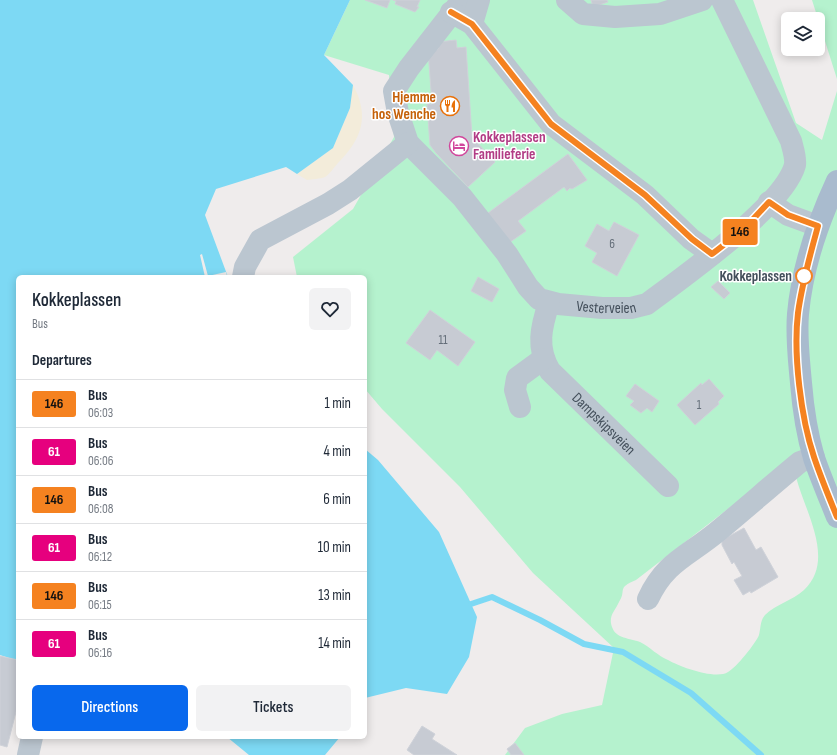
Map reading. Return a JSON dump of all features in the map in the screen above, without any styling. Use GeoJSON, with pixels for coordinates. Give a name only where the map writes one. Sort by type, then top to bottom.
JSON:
{"type":"FeatureCollection","features":[{"type":"Feature","properties":{"kind":"main road"},"geometry":{"type":"LineString","coordinates":[[837,181],[818,226],[805,271],[798,314],[798,353],[803,405],[814,458],[837,517]]}},
{"type":"Feature","properties":{"kind":"street"},"geometry":{"type":"LineString","coordinates":[[472,24],[479,0]]}},
{"type":"Feature","properties":{"kind":"street"},"geometry":{"type":"LineString","coordinates":[[567,0],[583,14],[615,18],[660,14],[702,0]]}},
{"type":"Feature","properties":{"kind":"street","name":"Vesterveien"},"geometry":{"type":"LineString","coordinates":[[408,143],[462,197],[507,254],[528,287],[539,300],[549,303],[617,308],[631,308],[648,304],[743,230],[769,202],[791,174],[794,165],[795,157],[791,141],[722,0]]}},
{"type":"Feature","properties":{"kind":"street"},"geometry":{"type":"LineString","coordinates":[[244,275],[245,267],[260,240],[328,204],[350,190],[408,143],[398,113],[394,90],[457,6],[551,124],[645,195],[692,239],[712,254]]}},
{"type":"Feature","properties":{"kind":"street"},"geometry":{"type":"LineString","coordinates":[[769,202],[788,215],[818,226]]}},
{"type":"Feature","properties":{"kind":"street"},"geometry":{"type":"LineString","coordinates":[[520,407],[515,390],[517,378],[543,359],[542,333],[549,303]]}},
{"type":"Feature","properties":{"kind":"street","name":"Dampskipsveien"},"geometry":{"type":"LineString","coordinates":[[543,359],[555,376],[668,486]]}},
{"type":"Feature","properties":{"kind":"street"},"geometry":{"type":"LineString","coordinates":[[648,600],[655,583],[668,569],[716,533],[800,462],[814,458]]}},
{"type":"Feature","properties":{"kind":"street"},"geometry":{"type":"LineString","coordinates":[[28,755],[32,739]]}},
{"type":"Feature","properties":{"kind":"green space"},"geometry":{"type":"Polygon","coordinates":[[[350,0],[753,0],[796,123],[822,140],[837,91],[837,755],[505,755],[525,728],[562,714],[602,705],[614,648],[533,573],[460,487],[382,409],[367,391],[367,275],[297,275],[293,257],[353,209],[394,137],[389,75],[324,55],[350,0]],[[796,477],[733,505],[636,580],[624,587],[621,598],[611,617],[611,623],[614,631],[624,638],[640,642],[657,654],[674,663],[698,672],[707,674],[722,674],[732,670],[757,639],[763,617],[769,611],[799,594],[813,578],[818,565],[818,550],[811,520],[796,477]]]}},
{"type":"Feature","properties":{"kind":"green space"},"geometry":{"type":"Polygon","coordinates":[[[812,0],[837,0],[837,79],[825,41],[825,12],[816,12],[812,0]]]}},
{"type":"Feature","properties":{"kind":"sand"},"geometry":{"type":"Polygon","coordinates":[[[353,85],[358,96],[362,117],[358,136],[353,145],[327,176],[307,180],[297,174],[333,148],[350,108],[353,85]]]}},
{"type":"Feature","properties":{"kind":"water"},"geometry":{"type":"Polygon","coordinates":[[[0,0],[350,0],[324,55],[353,85],[350,108],[333,148],[297,174],[286,167],[216,189],[205,215],[227,275],[16,275],[16,660],[0,655],[0,0]]]}},
{"type":"Feature","properties":{"kind":"water"},"geometry":{"type":"Polygon","coordinates":[[[367,451],[378,460],[439,532],[477,617],[469,657],[447,694],[406,688],[367,698],[367,451]]]}},
{"type":"Feature","properties":{"kind":"water"},"geometry":{"type":"Polygon","coordinates":[[[229,739],[338,739],[325,755],[249,755],[229,739]]]}},
{"type":"Feature","properties":{"kind":"pier"},"geometry":{"type":"Polygon","coordinates":[[[202,254],[208,275],[205,275],[200,255],[202,254]]]}},
{"type":"Feature","properties":{"kind":"pier"},"geometry":{"type":"Polygon","coordinates":[[[226,272],[227,275],[212,275],[226,272]]]}},
{"type":"Feature","properties":{"kind":"building"},"geometry":{"type":"Polygon","coordinates":[[[365,0],[390,0],[387,8],[365,0]]]}},
{"type":"Feature","properties":{"kind":"building"},"geometry":{"type":"Polygon","coordinates":[[[393,0],[420,0],[417,7],[419,7],[415,12],[395,4],[396,1],[393,0]]]}},
{"type":"Feature","properties":{"kind":"building"},"geometry":{"type":"Polygon","coordinates":[[[591,0],[607,0],[608,2],[593,7],[591,0]]]}},
{"type":"Feature","properties":{"kind":"building"},"geometry":{"type":"Polygon","coordinates":[[[456,40],[457,48],[466,47],[472,137],[495,162],[468,187],[430,145],[427,104],[432,104],[428,50],[438,49],[438,42],[456,40]]]}},
{"type":"Feature","properties":{"kind":"building"},"geometry":{"type":"Polygon","coordinates":[[[568,154],[587,180],[567,191],[564,187],[518,221],[526,231],[506,245],[484,216],[568,154]]]}},
{"type":"Feature","properties":{"kind":"building"},"geometry":{"type":"Polygon","coordinates":[[[614,222],[639,235],[617,276],[592,262],[597,253],[585,246],[597,224],[609,231],[614,222]]]}},
{"type":"Feature","properties":{"kind":"building"},"geometry":{"type":"Polygon","coordinates":[[[478,277],[499,289],[492,302],[471,291],[478,277]]]}},
{"type":"Feature","properties":{"kind":"building"},"geometry":{"type":"Polygon","coordinates":[[[718,281],[730,293],[724,299],[711,287],[718,281]]]}},
{"type":"Feature","properties":{"kind":"building"},"geometry":{"type":"Polygon","coordinates":[[[430,310],[475,342],[458,366],[437,350],[430,360],[406,343],[430,310]]]}},
{"type":"Feature","properties":{"kind":"building"},"geometry":{"type":"Polygon","coordinates":[[[709,379],[724,396],[718,402],[719,404],[695,425],[677,405],[701,383],[702,385],[709,379]]]}},
{"type":"Feature","properties":{"kind":"building"},"geometry":{"type":"Polygon","coordinates":[[[635,384],[659,401],[652,412],[647,408],[641,413],[630,405],[634,401],[626,396],[635,384]]]}},
{"type":"Feature","properties":{"kind":"building"},"geometry":{"type":"Polygon","coordinates":[[[744,528],[756,550],[761,547],[778,577],[751,593],[750,591],[743,595],[734,580],[742,576],[734,562],[732,564],[722,545],[722,540],[744,528]]]}},
{"type":"Feature","properties":{"kind":"building"},"geometry":{"type":"Polygon","coordinates":[[[0,656],[16,660],[16,712],[7,747],[0,745],[0,656]]]}},
{"type":"Feature","properties":{"kind":"building"},"geometry":{"type":"Polygon","coordinates":[[[422,726],[435,734],[432,739],[457,755],[414,755],[407,750],[422,726]]]}},
{"type":"Feature","properties":{"kind":"building"},"geometry":{"type":"Polygon","coordinates":[[[515,743],[524,755],[511,755],[507,749],[515,743]]]}},
{"type":"Feature","properties":{"kind":"waterway"},"geometry":{"type":"LineString","coordinates":[[471,604],[492,597],[540,620],[584,644],[623,652],[691,693],[761,755]]}},
{"type":"Feature","properties":{"kind":"bus line","name":"146"},"geometry":{"type":"LineString","coordinates":[[451,12],[472,24],[551,124],[645,195],[692,239],[712,254],[743,230],[769,202],[788,215],[818,226],[805,271],[798,314],[798,353],[803,405],[808,434],[814,458],[837,517]]}},
{"type":"Feature","properties":{"kind":"place","name":"Hjemme hos Wenche"},"geometry":{"type":"Point","coordinates":[450,106]}},
{"type":"Feature","properties":{"kind":"place","name":"Kokkeplassen Familieferie"},"geometry":{"type":"Point","coordinates":[459,146]}},
{"type":"Feature","properties":{"kind":"place","name":"Kokkeplassen"},"geometry":{"type":"Point","coordinates":[804,276]}}]}
